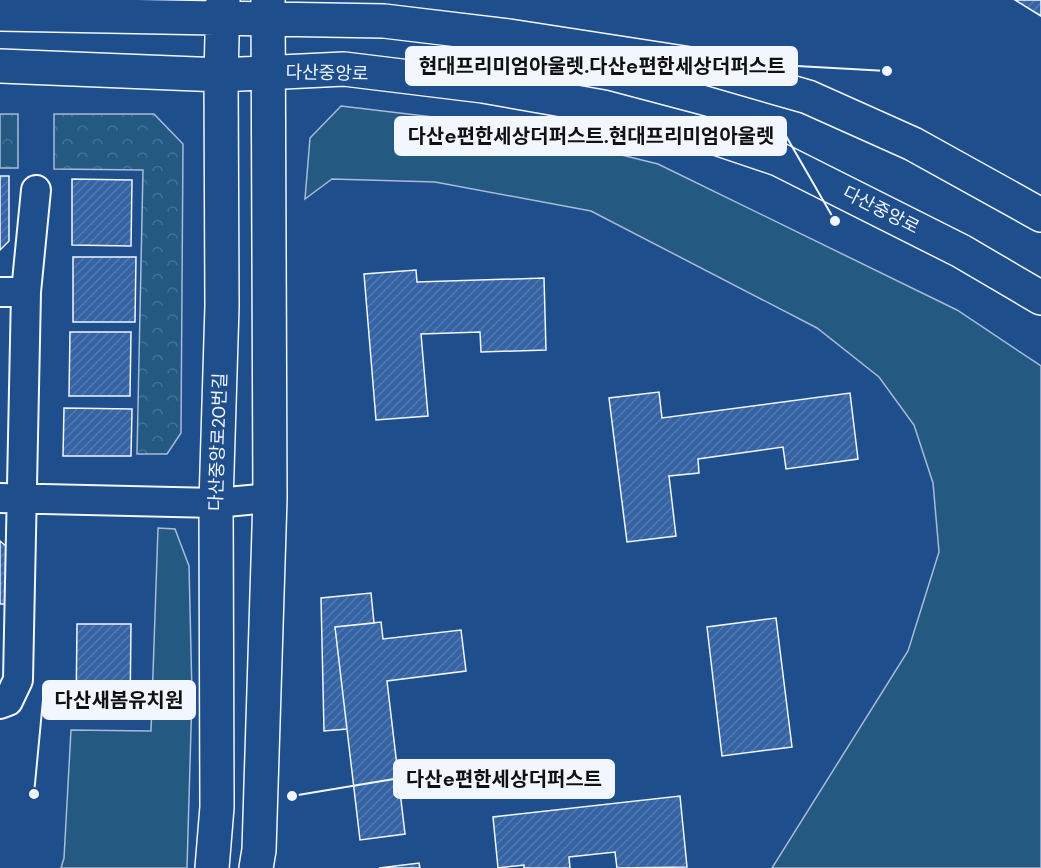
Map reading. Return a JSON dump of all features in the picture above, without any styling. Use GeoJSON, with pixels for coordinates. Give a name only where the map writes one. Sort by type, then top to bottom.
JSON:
{"type":"FeatureCollection","features":[{"type":"Feature","properties":{"kind":"street"},"geometry":{"type":"LineString","coordinates":[[0,14],[223,8],[268,9],[509,36],[697,65],[808,97],[913,144],[1041,215]]}},
{"type":"Feature","properties":{"kind":"street","name":"다산중앙로20번길"},"geometry":{"type":"LineString","coordinates":[[212,868],[217,807],[216,503],[222,306],[223,8]]}},
{"type":"Feature","properties":{"kind":"street"},"geometry":{"type":"LineString","coordinates":[[256,868],[259,850],[270,498],[268,9]]}},
{"type":"Feature","properties":{"kind":"street","name":"다산중앙로"},"geometry":{"type":"LineString","coordinates":[[0,66],[221,75],[344,69],[483,86],[603,107],[701,133],[778,159],[962,251],[1041,298]]}},
{"type":"Feature","properties":{"kind":"street"},"geometry":{"type":"LineString","coordinates":[[0,704],[8,701],[18,680],[11,498],[13,292],[36,190]]}},
{"type":"Feature","properties":{"kind":"street"},"geometry":{"type":"LineString","coordinates":[[11,498],[216,503],[270,498]]}},
{"type":"Feature","properties":{"kind":"green space"},"geometry":{"type":"Polygon","coordinates":[[[341,106],[500,125],[658,164],[957,310],[1041,366],[1041,868],[772,868],[908,651],[939,552],[933,483],[914,425],[879,377],[817,328],[591,211],[435,182],[332,179],[305,199],[310,138],[341,106]]]}},
{"type":"Feature","properties":{"kind":"green space"},"geometry":{"type":"Polygon","coordinates":[[[0,114],[18,114],[18,168],[0,168],[0,114]]]}},
{"type":"Feature","properties":{"kind":"green space"},"geometry":{"type":"Polygon","coordinates":[[[54,114],[154,114],[183,144],[181,433],[167,454],[137,454],[143,170],[54,169],[54,114]]]}},
{"type":"Feature","properties":{"kind":"green space"},"geometry":{"type":"Polygon","coordinates":[[[158,528],[175,529],[189,566],[192,695],[187,868],[61,868],[64,858],[71,730],[151,731],[158,528]]]}},
{"type":"Feature","properties":{"kind":"building"},"geometry":{"type":"Polygon","coordinates":[[[1015,0],[1041,0],[1041,16],[1015,0]]]}},
{"type":"Feature","properties":{"kind":"building"},"geometry":{"type":"Polygon","coordinates":[[[0,176],[9,176],[9,241],[0,250],[0,176]]]}},
{"type":"Feature","properties":{"kind":"building"},"geometry":{"type":"Polygon","coordinates":[[[72,179],[132,180],[131,246],[72,245],[72,179]]]}},
{"type":"Feature","properties":{"kind":"building"},"geometry":{"type":"Polygon","coordinates":[[[73,257],[136,257],[135,322],[73,322],[73,257]]]}},
{"type":"Feature","properties":{"kind":"building"},"geometry":{"type":"Polygon","coordinates":[[[416,270],[417,282],[544,278],[546,350],[481,352],[480,332],[421,334],[428,416],[376,420],[364,274],[416,270]]]}},
{"type":"Feature","properties":{"kind":"building"},"geometry":{"type":"Polygon","coordinates":[[[70,332],[131,332],[130,396],[69,396],[70,332]]]}},
{"type":"Feature","properties":{"kind":"building"},"geometry":{"type":"Polygon","coordinates":[[[659,392],[662,418],[850,393],[858,459],[786,469],[783,447],[698,459],[699,473],[669,476],[676,536],[627,542],[609,398],[659,392]]]}},
{"type":"Feature","properties":{"kind":"building"},"geometry":{"type":"Polygon","coordinates":[[[64,408],[132,409],[131,456],[63,456],[64,408]]]}},
{"type":"Feature","properties":{"kind":"building"},"geometry":{"type":"Polygon","coordinates":[[[0,541],[6,546],[6,604],[0,604],[0,541]]]}},
{"type":"Feature","properties":{"kind":"building"},"geometry":{"type":"Polygon","coordinates":[[[371,593],[374,623],[335,627],[347,729],[324,731],[321,598],[371,593]]]}},
{"type":"Feature","properties":{"kind":"building"},"geometry":{"type":"Polygon","coordinates":[[[776,618],[792,747],[722,756],[707,627],[776,618]]]}},
{"type":"Feature","properties":{"kind":"building"},"geometry":{"type":"Polygon","coordinates":[[[381,622],[383,639],[461,630],[466,671],[387,681],[405,834],[360,840],[335,627],[381,622]]]}},
{"type":"Feature","properties":{"kind":"building"},"geometry":{"type":"Polygon","coordinates":[[[77,624],[131,624],[130,715],[76,715],[77,624]]]}},
{"type":"Feature","properties":{"kind":"building"},"geometry":{"type":"Polygon","coordinates":[[[680,796],[687,867],[617,868],[615,852],[569,857],[570,868],[524,868],[524,865],[498,868],[493,817],[680,796]]]}},
{"type":"Feature","properties":{"kind":"building"},"geometry":{"type":"Polygon","coordinates":[[[419,863],[420,868],[379,868],[419,863]]]}},
{"type":"Feature","properties":{"kind":"place","name":"현대프리미엄아울렛.다산e편한세상더퍼스트"},"geometry":{"type":"Point","coordinates":[887,71]}},
{"type":"Feature","properties":{"kind":"place","name":"다산e편한세상더퍼스트.현대프리미엄아울렛"},"geometry":{"type":"Point","coordinates":[835,221]}},
{"type":"Feature","properties":{"kind":"place","name":"다산새봄유치원"},"geometry":{"type":"Point","coordinates":[34,794]}},
{"type":"Feature","properties":{"kind":"place","name":"다산e편한세상더퍼스트"},"geometry":{"type":"Point","coordinates":[292,796]}}]}
